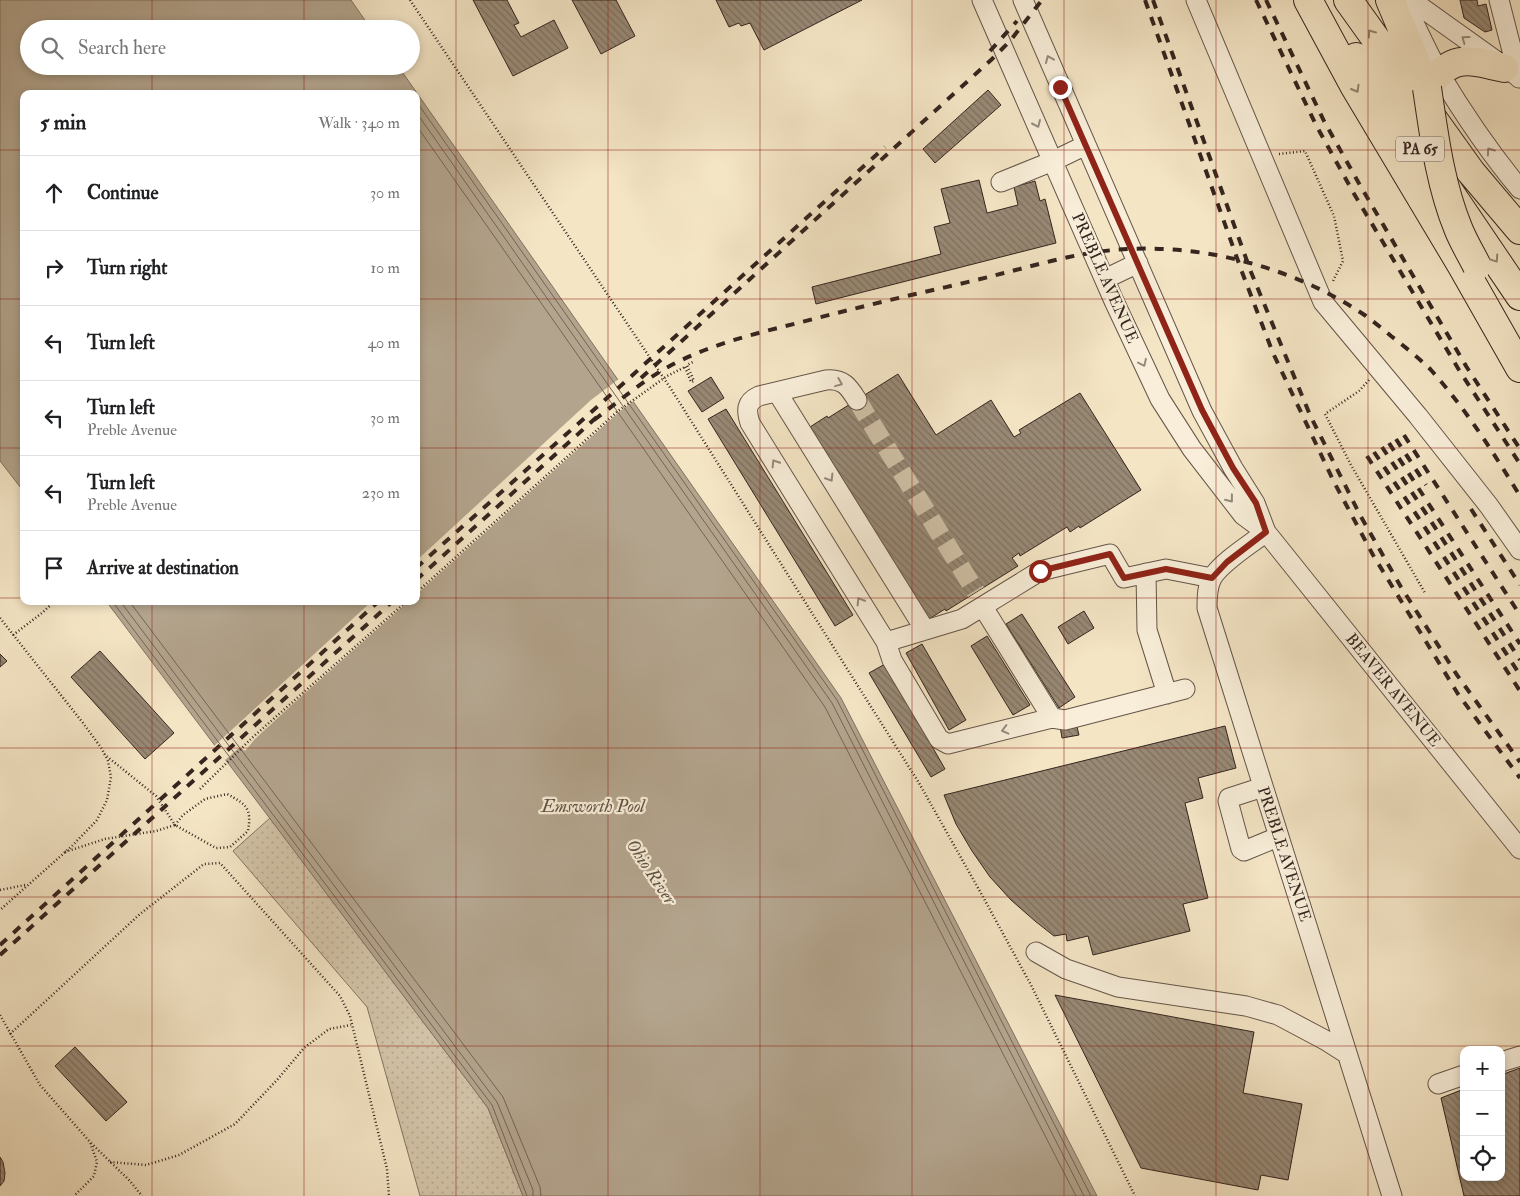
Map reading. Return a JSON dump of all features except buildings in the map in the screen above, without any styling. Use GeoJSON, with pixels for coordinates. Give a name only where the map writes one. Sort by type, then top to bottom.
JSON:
{"type":"FeatureCollection","features":[{"type":"Feature","properties":{"kind":"highway"},"geometry":{"type":"LineString","coordinates":[[1308,0],[1355,87],[1462,266],[1520,368]]}},
{"type":"Feature","properties":{"kind":"highway","name":"PA 65"},"geometry":{"type":"LineString","coordinates":[[1322,0],[1355,55],[1520,296]]}},
{"type":"Feature","properties":{"kind":"highway","name":"PA 65"},"geometry":{"type":"LineString","coordinates":[[1348,0],[1520,243]]}},
{"type":"Feature","properties":{"kind":"highway"},"geometry":{"type":"LineString","coordinates":[[1390,0],[1430,80],[1437,154],[1447,197],[1458,230],[1520,342]]}},
{"type":"Feature","properties":{"kind":"highway"},"geometry":{"type":"LineString","coordinates":[[1430,80],[1450,65],[1460,62],[1477,62],[1514,75]]}},
{"type":"Feature","properties":{"kind":"highway"},"geometry":{"type":"LineString","coordinates":[[1471,172],[1520,230]]}},
{"type":"Feature","properties":{"kind":"street"},"geometry":{"type":"LineString","coordinates":[[886,642],[962,619],[981,601],[1040,571],[1110,554],[1124,578],[1166,569],[1212,578],[1227,562],[1266,532],[1256,503],[1233,468],[1202,410],[1023,0]]}},
{"type":"Feature","properties":{"kind":"street"},"geometry":{"type":"LineString","coordinates":[[1196,0],[1323,302],[1489,506],[1520,550]]}},
{"type":"Feature","properties":{"kind":"street"},"geometry":{"type":"LineString","coordinates":[[1403,0],[1430,80],[1483,140],[1520,189]]}},
{"type":"Feature","properties":{"kind":"street"},"geometry":{"type":"LineString","coordinates":[[1411,0],[1514,75]]}},
{"type":"Feature","properties":{"kind":"street"},"geometry":{"type":"LineString","coordinates":[[1499,0],[1514,75]]}},
{"type":"Feature","properties":{"kind":"street","name":"PREBLE AVENUE"},"geometry":{"type":"LineString","coordinates":[[983,4],[1160,399],[1192,449],[1243,515],[1266,532]]}},
{"type":"Feature","properties":{"kind":"street"},"geometry":{"type":"LineString","coordinates":[[1001,182],[1086,145]]}},
{"type":"Feature","properties":{"kind":"street"},"geometry":{"type":"LineString","coordinates":[[1105,279],[1138,263]]}},
{"type":"Feature","properties":{"kind":"street"},"geometry":{"type":"LineString","coordinates":[[857,400],[843,382],[832,379],[759,396],[753,399],[747,409],[750,423],[886,642],[892,660],[932,728],[944,742],[948,744],[1052,718],[1065,720],[1176,692],[1147,630],[1146,573]]}},
{"type":"Feature","properties":{"kind":"street"},"geometry":{"type":"LineString","coordinates":[[777,392],[925,630]]}},
{"type":"Feature","properties":{"kind":"street","name":"BEAVER AVENUE"},"geometry":{"type":"LineString","coordinates":[[1266,532],[1520,849]]}},
{"type":"Feature","properties":{"kind":"street","name":"PREBLE AVENUE"},"geometry":{"type":"LineString","coordinates":[[1212,578],[1206,598],[1207,608],[1392,1196]]}},
{"type":"Feature","properties":{"kind":"street"},"geometry":{"type":"LineString","coordinates":[[981,601],[1052,718]]}},
{"type":"Feature","properties":{"kind":"street"},"geometry":{"type":"LineString","coordinates":[[1263,787],[1229,798],[1228,801],[1241,849],[1244,850],[1278,837]]}},
{"type":"Feature","properties":{"kind":"street"},"geometry":{"type":"LineString","coordinates":[[1036,952],[1066,969],[1118,987],[1246,1006],[1278,1015],[1326,1040],[1347,1054]]}},
{"type":"Feature","properties":{"kind":"street"},"geometry":{"type":"LineString","coordinates":[[1505,1061],[1520,1056]]}},
{"type":"Feature","properties":{"kind":"street"},"geometry":{"type":"LineString","coordinates":[[1438,1084],[1460,1076]]}},
{"type":"Feature","properties":{"kind":"path"},"geometry":{"type":"LineString","coordinates":[[410,0],[671,388],[919,783],[1031,985],[1135,1196]]}},
{"type":"Feature","properties":{"kind":"path"},"geometry":{"type":"LineString","coordinates":[[1264,163],[1279,154],[1305,152],[1334,216],[1344,261],[1323,302]]}},
{"type":"Feature","properties":{"kind":"path"},"geometry":{"type":"LineString","coordinates":[[420,589],[618,411],[667,376],[685,367],[691,382],[694,381],[687,365],[693,362]]}},
{"type":"Feature","properties":{"kind":"path"},"geometry":{"type":"LineString","coordinates":[[1374,363],[1371,378],[1359,391],[1325,414],[1351,465],[1425,593]]}},
{"type":"Feature","properties":{"kind":"path"},"geometry":{"type":"LineString","coordinates":[[13,635],[51,605]]}},
{"type":"Feature","properties":{"kind":"path"},"geometry":{"type":"LineString","coordinates":[[200,788],[253,736],[402,605]]}},
{"type":"Feature","properties":{"kind":"path"},"geometry":{"type":"LineString","coordinates":[[0,618],[83,723],[108,761],[111,777],[107,800],[97,820],[65,852],[0,910]]}},
{"type":"Feature","properties":{"kind":"path"},"geometry":{"type":"LineString","coordinates":[[65,852],[105,839],[174,825],[183,815],[205,799],[227,794],[243,802],[250,813],[248,831],[230,847],[216,848],[174,825],[156,796],[104,754]]}},
{"type":"Feature","properties":{"kind":"path"},"geometry":{"type":"LineString","coordinates":[[10,1034],[140,914],[204,864],[220,863],[340,996],[350,1016],[387,1169],[390,1196]]}},
{"type":"Feature","properties":{"kind":"path"},"geometry":{"type":"LineString","coordinates":[[0,890],[28,885]]}},
{"type":"Feature","properties":{"kind":"path"},"geometry":{"type":"LineString","coordinates":[[0,1015],[40,1085],[90,1142],[130,1181],[142,1196]]}},
{"type":"Feature","properties":{"kind":"path"},"geometry":{"type":"LineString","coordinates":[[110,1162],[146,1165],[179,1155],[235,1124],[277,1080],[304,1048],[329,1029],[352,1024]]}},
{"type":"Feature","properties":{"kind":"path"},"geometry":{"type":"LineString","coordinates":[[74,1196],[94,1176],[97,1162],[90,1142]]}},
{"type":"Feature","properties":{"kind":"shaded area"},"geometry":{"type":"Polygon","coordinates":[[[270,818],[488,1108],[523,1196],[420,1196],[367,1007],[233,851],[270,818]]]}},
{"type":"Feature","properties":{"kind":"water","name":"Emsworth Pool"},"geometry":{"type":"Polygon","coordinates":[[[0,0],[351,0],[365,20],[20,20],[20,75],[404,75],[415,90],[20,90],[20,487],[0,461],[0,0]]]}},
{"type":"Feature","properties":{"kind":"water","name":"Emsworth Pool"},"geometry":{"type":"Polygon","coordinates":[[[420,97],[841,698],[1097,1196],[523,1196],[488,1108],[109,605],[420,605],[420,97]]]}},
{"type":"Feature","properties":{"kind":"pier"},"geometry":{"type":"Polygon","coordinates":[[[620,378],[635,400],[619,412],[420,591],[420,557],[591,400],[620,378]]]}},
{"type":"Feature","properties":{"kind":"pier"},"geometry":{"type":"Polygon","coordinates":[[[368,605],[404,605],[295,702],[255,739],[245,751],[240,747],[224,761],[213,747],[368,605]]]}},
{"type":"Feature","properties":{"kind":"tunnel"},"geometry":{"type":"LineString","coordinates":[[857,400],[976,592]]}},
{"type":"Feature","properties":{"kind":"railway"},"geometry":{"type":"LineString","coordinates":[[641,378],[991,60],[1010,41],[1042,0]]}},
{"type":"Feature","properties":{"kind":"railway"},"geometry":{"type":"LineString","coordinates":[[1145,0],[1242,272],[1273,353],[1334,482],[1373,555],[1458,694],[1520,778]]}},
{"type":"Feature","properties":{"kind":"railway"},"geometry":{"type":"LineString","coordinates":[[1153,0],[1251,272],[1310,415],[1360,515],[1401,587],[1457,675],[1520,762]]}},
{"type":"Feature","properties":{"kind":"railway"},"geometry":{"type":"LineString","coordinates":[[1256,0],[1316,125],[1353,192],[1459,370],[1520,464]]}},
{"type":"Feature","properties":{"kind":"railway"},"geometry":{"type":"LineString","coordinates":[[1266,0],[1324,121],[1361,187],[1466,366],[1520,449]]}},
{"type":"Feature","properties":{"kind":"railway"},"geometry":{"type":"LineString","coordinates":[[990,51],[1017,21]]}},
{"type":"Feature","properties":{"kind":"railway"},"geometry":{"type":"LineString","coordinates":[[420,564],[885,147]]}},
{"type":"Feature","properties":{"kind":"railway"},"geometry":{"type":"LineString","coordinates":[[594,420],[668,367],[699,352],[748,336],[1072,256],[1114,250],[1180,250],[1213,254],[1277,271],[1338,299],[1366,316],[1422,361],[1444,385],[1500,463],[1520,496]]}},
{"type":"Feature","properties":{"kind":"railway"},"geometry":{"type":"LineString","coordinates":[[420,576],[598,416]]}},
{"type":"Feature","properties":{"kind":"railway"},"geometry":{"type":"LineString","coordinates":[[1404,435],[1520,615]]}},
{"type":"Feature","properties":{"kind":"railway"},"geometry":{"type":"LineString","coordinates":[[1396,439],[1426,485]]}},
{"type":"Feature","properties":{"kind":"railway"},"geometry":{"type":"LineString","coordinates":[[1389,443],[1520,644]]}},
{"type":"Feature","properties":{"kind":"railway"},"geometry":{"type":"LineString","coordinates":[[1382,447],[1520,660]]}},
{"type":"Feature","properties":{"kind":"railway"},"geometry":{"type":"LineString","coordinates":[[1374,452],[1520,675]]}},
{"type":"Feature","properties":{"kind":"railway"},"geometry":{"type":"LineString","coordinates":[[1367,456],[1520,691]]}},
{"type":"Feature","properties":{"kind":"railway"},"geometry":{"type":"LineString","coordinates":[[1471,509],[1520,585]]}},
{"type":"Feature","properties":{"kind":"railway"},"geometry":{"type":"LineString","coordinates":[[0,945],[375,605]]}},
{"type":"Feature","properties":{"kind":"railway"},"geometry":{"type":"LineString","coordinates":[[0,955],[389,605]]}},
{"type":"Feature","properties":{"kind":"route"},"geometry":{"type":"LineString","coordinates":[[1040,571],[1110,554],[1124,578],[1166,569],[1212,578],[1227,562],[1266,532],[1256,503],[1233,468],[1202,410],[1060,87]]}},
{"type":"Feature","properties":{"kind":"water label","name":"Ohio River"},"geometry":{"type":"Point","coordinates":[651,872]}}]}
